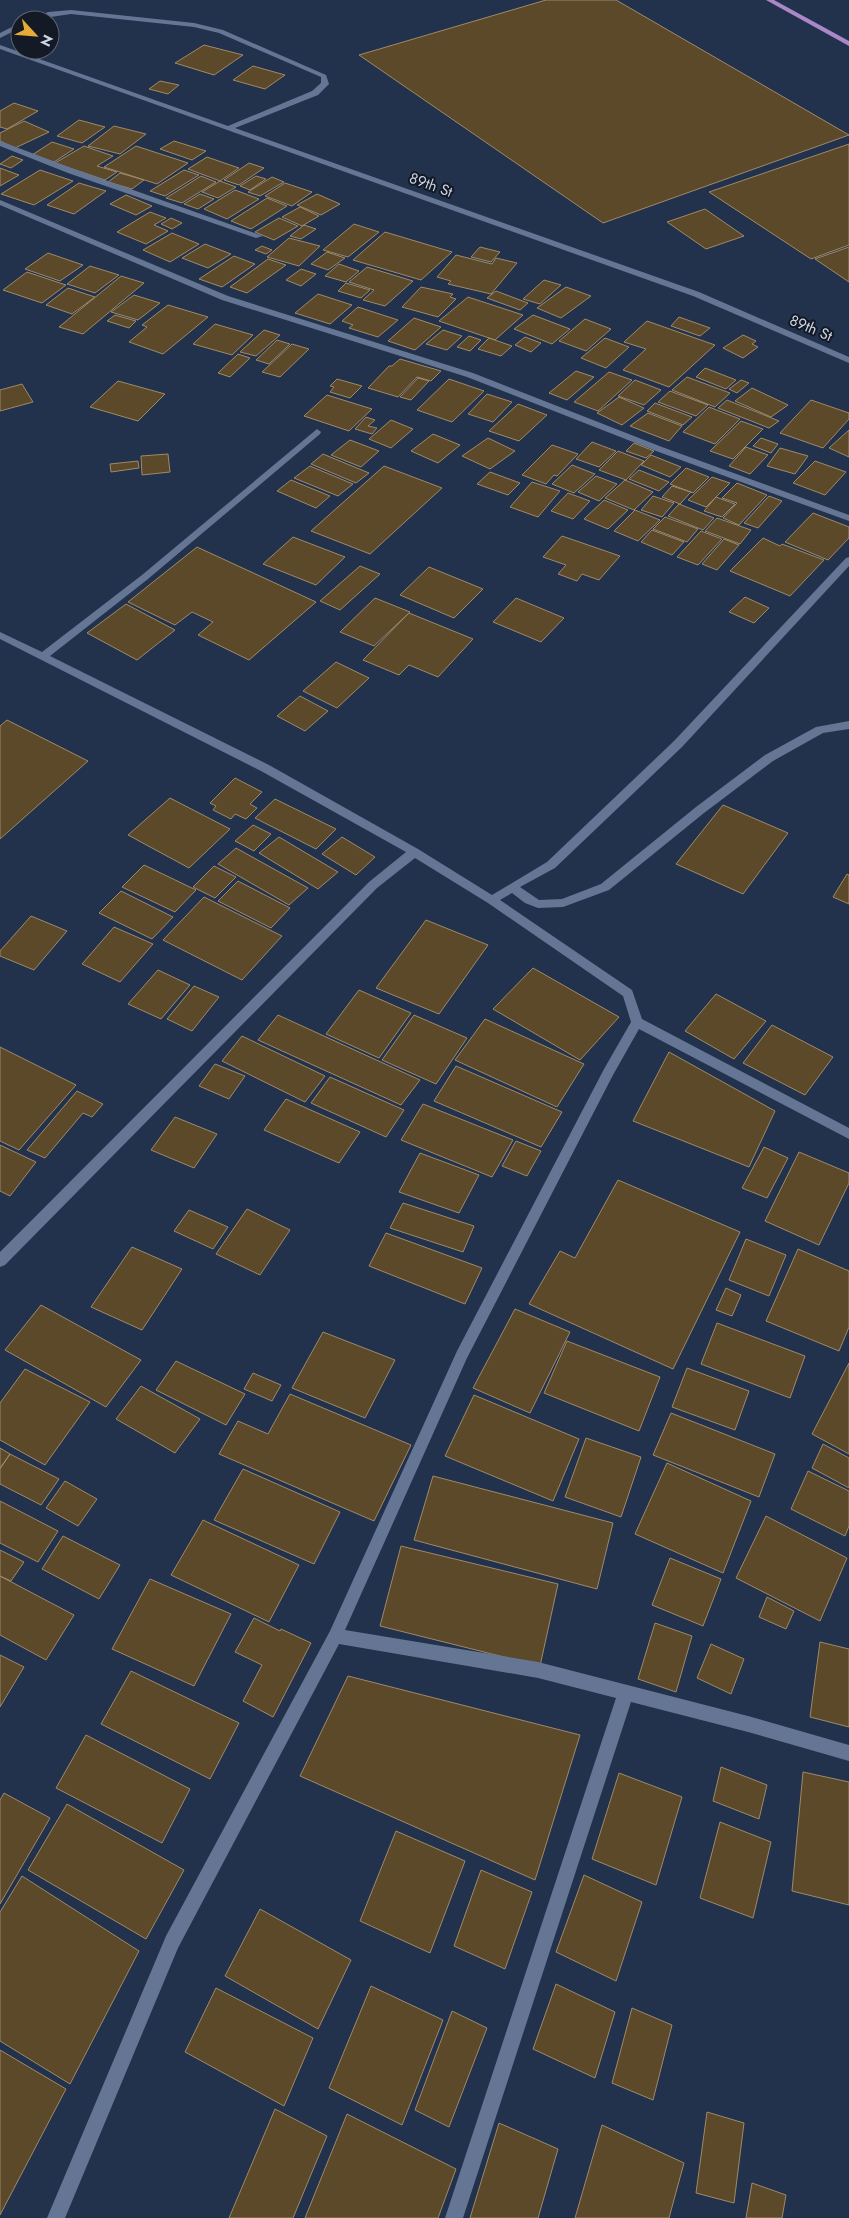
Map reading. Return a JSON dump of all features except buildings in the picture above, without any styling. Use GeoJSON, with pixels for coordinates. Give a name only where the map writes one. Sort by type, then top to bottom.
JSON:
{"type":"FeatureCollection","features":[{"type":"Feature","properties":{"kind":"main road"},"geometry":{"type":"LineString","coordinates":[[769,0],[849,44]]}},
{"type":"Feature","properties":{"kind":"street"},"geometry":{"type":"LineString","coordinates":[[60,13],[71,12],[194,25],[221,31],[324,76],[324,84],[315,93],[229,128]]}},
{"type":"Feature","properties":{"kind":"street","name":"89th St"},"geometry":{"type":"LineString","coordinates":[[0,47],[696,294],[849,360]]}},
{"type":"Feature","properties":{"kind":"street"},"geometry":{"type":"LineString","coordinates":[[0,143],[71,171],[259,236]]}},
{"type":"Feature","properties":{"kind":"street"},"geometry":{"type":"LineString","coordinates":[[0,202],[225,298],[470,375],[659,449],[849,518]]}},
{"type":"Feature","properties":{"kind":"street"},"geometry":{"type":"LineString","coordinates":[[43,656],[145,577],[317,432]]}},
{"type":"Feature","properties":{"kind":"street"},"geometry":{"type":"LineString","coordinates":[[492,900],[552,866],[678,744],[849,560]]}},
{"type":"Feature","properties":{"kind":"street"},"geometry":{"type":"LineString","coordinates":[[0,635],[265,768],[414,852],[492,900],[628,993],[637,1022],[849,1134]]}},
{"type":"Feature","properties":{"kind":"street"},"geometry":{"type":"LineString","coordinates":[[512,887],[529,900],[538,904],[564,903],[604,887],[700,810],[769,758],[820,730],[849,725]]}},
{"type":"Feature","properties":{"kind":"street"},"geometry":{"type":"LineString","coordinates":[[0,1261],[373,885],[414,852]]}},
{"type":"Feature","properties":{"kind":"street"},"geometry":{"type":"LineString","coordinates":[[56,2218],[172,1942],[335,1636],[462,1355],[608,1072],[637,1022]]}},
{"type":"Feature","properties":{"kind":"street"},"geometry":{"type":"LineString","coordinates":[[335,1636],[538,1670],[748,1724],[849,1753]]}},
{"type":"Feature","properties":{"kind":"street"},"geometry":{"type":"LineString","coordinates":[[454,2218],[626,1692]]}}]}
